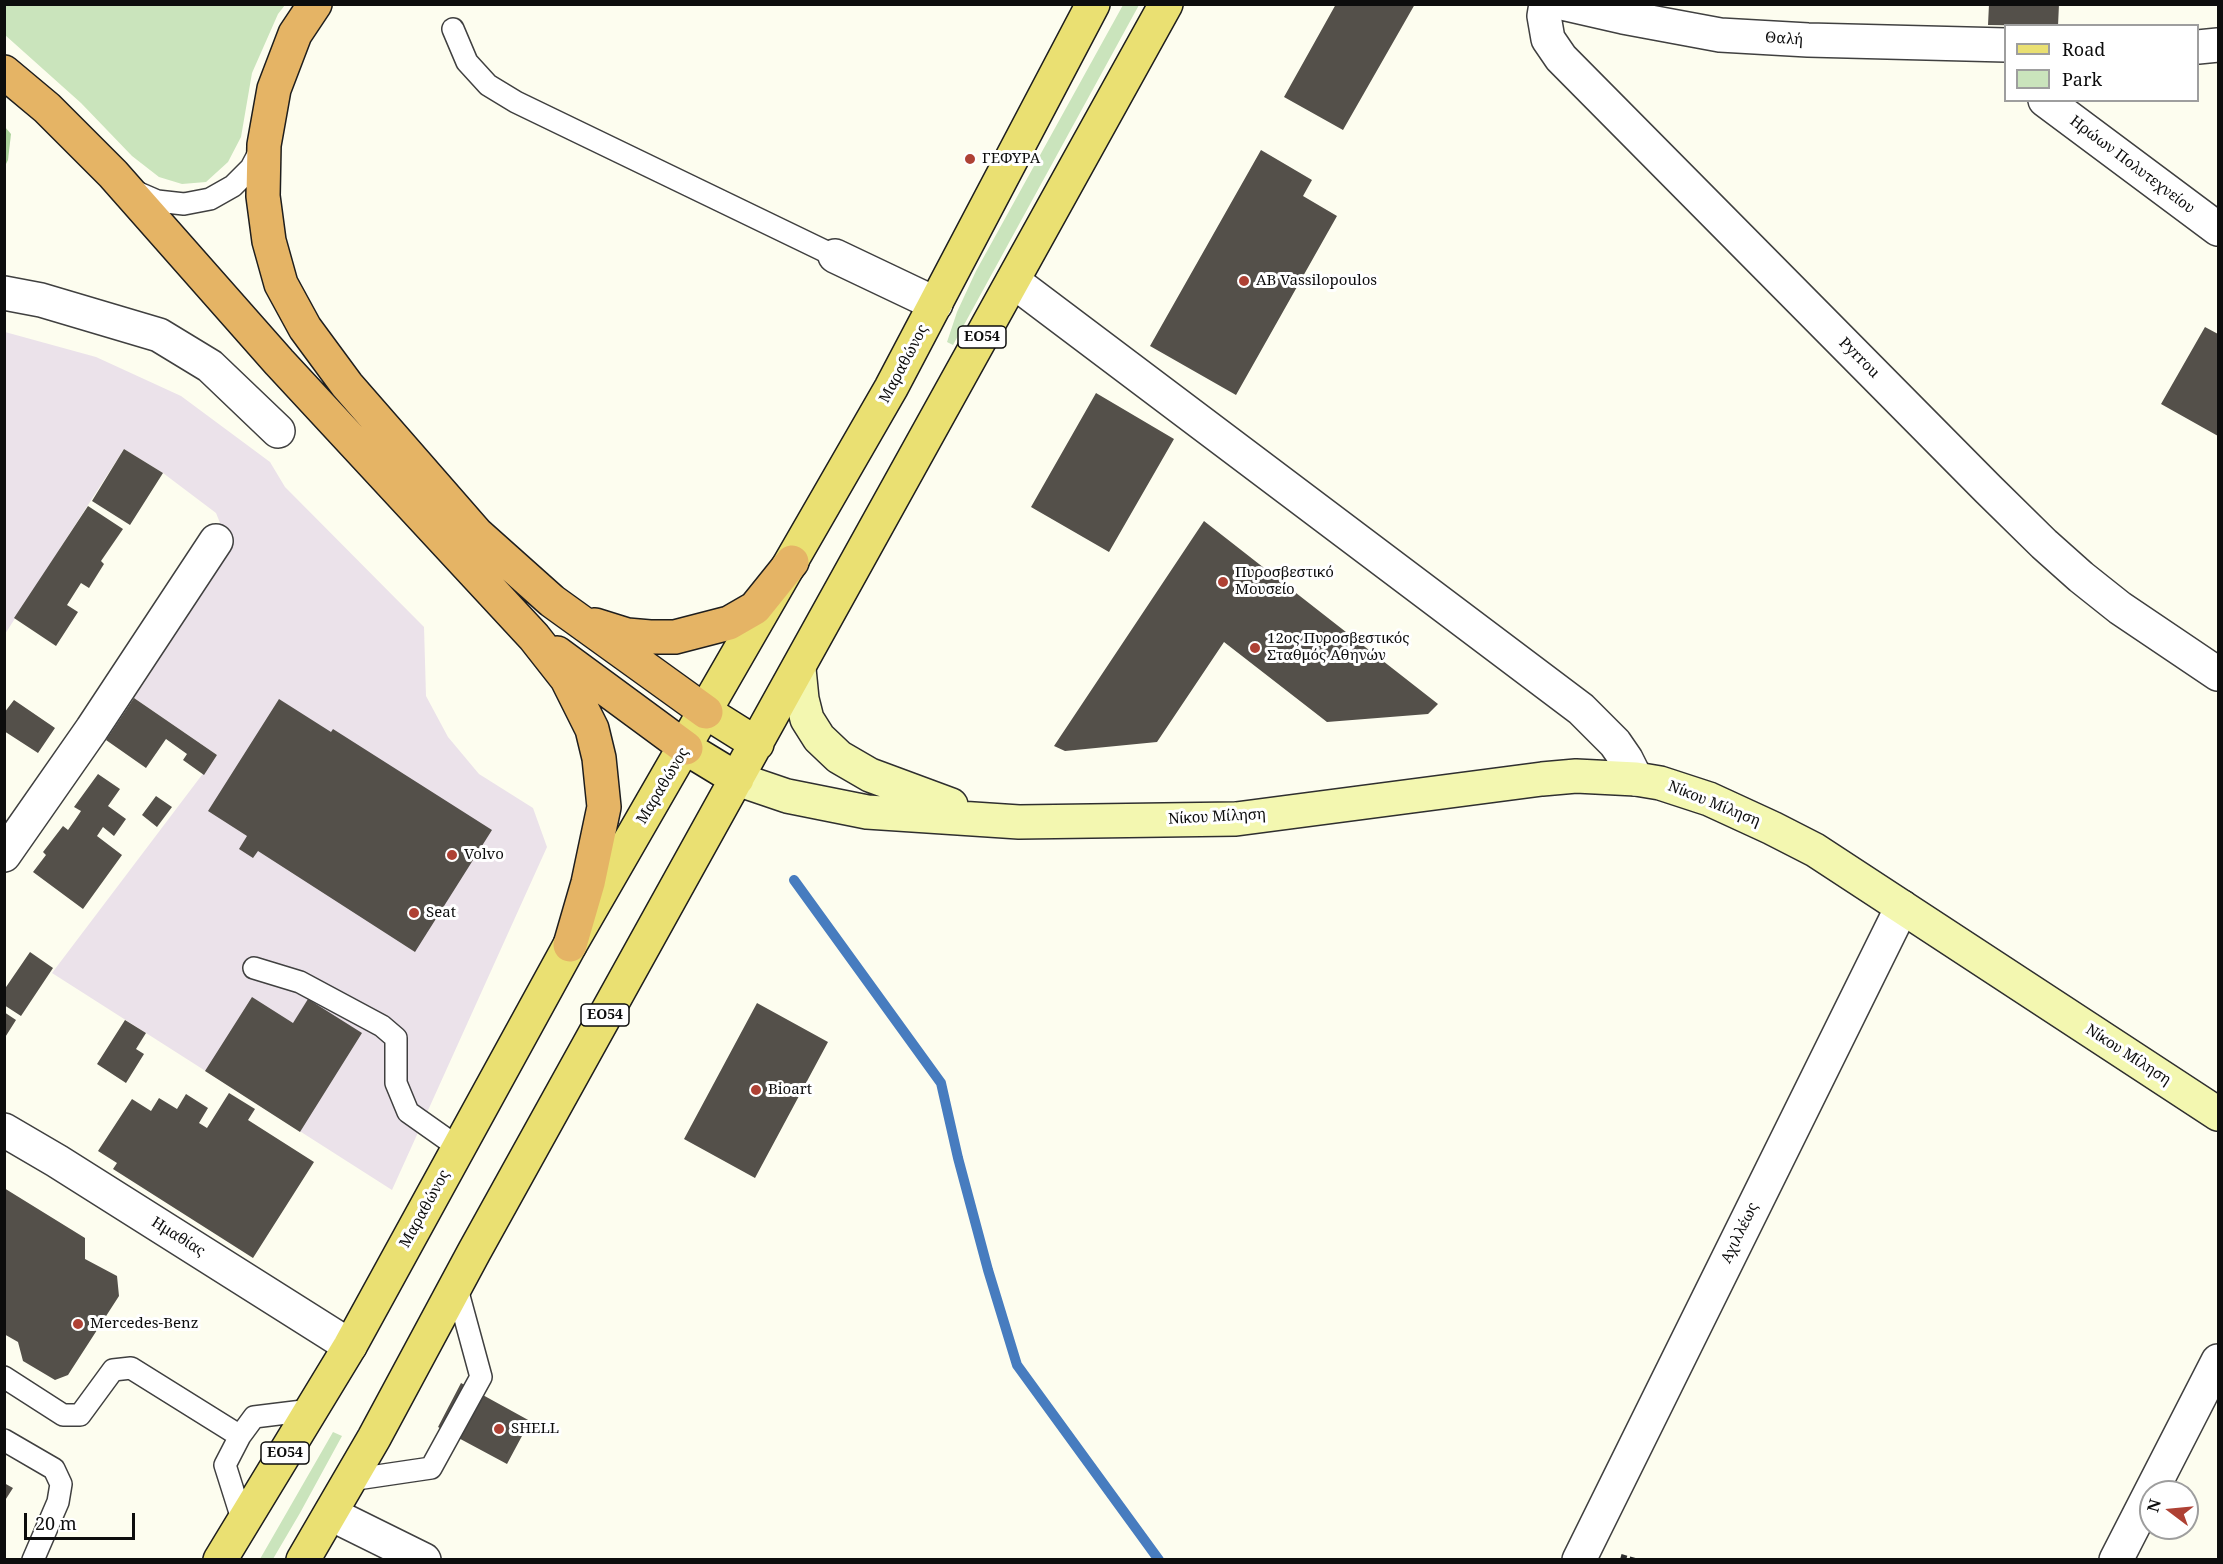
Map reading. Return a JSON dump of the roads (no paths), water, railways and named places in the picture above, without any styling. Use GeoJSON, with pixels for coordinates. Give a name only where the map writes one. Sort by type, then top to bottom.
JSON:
{"type":"FeatureCollection","features":[{"type":"Feature","properties":{"kind":"highway"},"geometry":{"type":"LineString","coordinates":[[315,4],[295,34],[274,89],[264,145],[263,196],[269,242],[281,284],[305,328],[368,410],[477,534],[552,601],[706,712]]}},
{"type":"Feature","properties":{"kind":"highway"},"geometry":{"type":"LineString","coordinates":[[4,72],[47,108],[113,174],[279,362],[534,637],[567,679],[592,729],[599,758],[604,807],[597,846],[570,945]]}},
{"type":"Feature","properties":{"kind":"highway"},"geometry":{"type":"LineString","coordinates":[[552,601],[580,618],[606,629],[650,637],[675,637],[729,623],[755,608],[792,562]]}},
{"type":"Feature","properties":{"kind":"highway"},"geometry":{"type":"LineString","coordinates":[[534,637],[686,748]]}},
{"type":"Feature","properties":{"kind":"main road","name":"Μαραθώνος"},"geometry":{"type":"LineString","coordinates":[[220,1560],[350,1346],[570,945],[686,748],[891,388],[1093,4]]}},
{"type":"Feature","properties":{"kind":"main road","name":"ΕΟ54"},"geometry":{"type":"LineString","coordinates":[[303,1560],[350,1480],[1166,4]]}},
{"type":"Feature","properties":{"kind":"main road"},"geometry":{"type":"LineString","coordinates":[[706,712],[757,744]]}},
{"type":"Feature","properties":{"kind":"main road"},"geometry":{"type":"LineString","coordinates":[[686,748],[737,778]]}},
{"type":"Feature","properties":{"kind":"street","name":"Pyrrou"},"geometry":{"type":"LineString","coordinates":[[1546,4],[1544,16],[1548,39],[1561,58],[1988,489],[2080,577],[2120,608],[2218,674]]}},
{"type":"Feature","properties":{"kind":"street","name":"Θαλή"},"geometry":{"type":"LineString","coordinates":[[1566,4],[1623,17],[1720,34],[1808,40],[2004,45]]}},
{"type":"Feature","properties":{"kind":"street"},"geometry":{"type":"LineString","coordinates":[[2199,47],[2218,45]]}},
{"type":"Feature","properties":{"kind":"street","name":"Ηρώων Πολυτεχνείου"},"geometry":{"type":"LineString","coordinates":[[2048,102],[2218,229]]}},
{"type":"Feature","properties":{"kind":"street"},"geometry":{"type":"LineString","coordinates":[[835,256],[936,304]]}},
{"type":"Feature","properties":{"kind":"street"},"geometry":{"type":"LineString","coordinates":[[1013,281],[1581,709],[1615,743],[1636,779]]}},
{"type":"Feature","properties":{"kind":"street"},"geometry":{"type":"LineString","coordinates":[[4,293],[40,300],[159,335],[210,366],[278,431]]}},
{"type":"Feature","properties":{"kind":"street"},"geometry":{"type":"LineString","coordinates":[[4,855],[92,729],[216,541]]}},
{"type":"Feature","properties":{"kind":"street","name":"Νίκου Μίληση"},"geometry":{"type":"LineString","coordinates":[[799,669],[807,719],[819,738],[839,757],[870,775],[903,789],[957,808],[1019,822]]}},
{"type":"Feature","properties":{"kind":"street","name":"Νίκου Μίληση"},"geometry":{"type":"LineString","coordinates":[[737,778],[787,796],[867,812],[1019,822],[1236,819],[1576,776],[1636,779],[1683,789],[1772,828],[1815,850],[2218,1114]]}},
{"type":"Feature","properties":{"kind":"street","name":"Αχιλλέως"},"geometry":{"type":"LineString","coordinates":[[1579,1560],[1902,907]]}},
{"type":"Feature","properties":{"kind":"street","name":"Ημαθίας"},"geometry":{"type":"LineString","coordinates":[[4,1130],[350,1346]]}},
{"type":"Feature","properties":{"kind":"street"},"geometry":{"type":"LineString","coordinates":[[2116,1560],[2218,1361]]}},
{"type":"Feature","properties":{"kind":"street"},"geometry":{"type":"LineString","coordinates":[[331,1514],[424,1560]]}},
{"type":"Feature","properties":{"kind":"lane"},"geometry":{"type":"LineString","coordinates":[[453,29],[467,62],[488,85],[516,102],[835,256]]}},
{"type":"Feature","properties":{"kind":"lane"},"geometry":{"type":"LineString","coordinates":[[113,174],[133,191],[157,201],[184,204],[210,199],[232,186],[251,168],[264,145]]}},
{"type":"Feature","properties":{"kind":"lane"},"geometry":{"type":"LineString","coordinates":[[254,968],[300,982],[382,1026],[396,1038],[396,1083],[408,1112],[459,1148]]}},
{"type":"Feature","properties":{"kind":"lane"},"geometry":{"type":"LineString","coordinates":[[350,1480],[431,1468],[481,1377],[456,1285]]}},
{"type":"Feature","properties":{"kind":"lane"},"geometry":{"type":"LineString","coordinates":[[4,1377],[63,1415],[80,1415],[113,1370],[130,1368],[240,1436]]}},
{"type":"Feature","properties":{"kind":"lane"},"geometry":{"type":"LineString","coordinates":[[243,1522],[225,1465],[240,1436],[254,1417],[311,1410]]}},
{"type":"Feature","properties":{"kind":"lane"},"geometry":{"type":"LineString","coordinates":[[4,1440],[54,1469],[62,1484],[58,1502],[33,1560]]}},
{"type":"Feature","properties":{"kind":"waterway"},"geometry":{"type":"LineString","coordinates":[[794,880],[941,1083],[988,1270],[1017,1365],[1159,1560]]}},
{"type":"Feature","properties":{"kind":"place","name":"ΓΕΦΥΡΑ"},"geometry":{"type":"Point","coordinates":[970,159]}},
{"type":"Feature","properties":{"kind":"place","name":"AB Vassilopoulos"},"geometry":{"type":"Point","coordinates":[1244,281]}},
{"type":"Feature","properties":{"kind":"place","name":"Πυροσβεστικό Μουσείο"},"geometry":{"type":"Point","coordinates":[1223,582]}},
{"type":"Feature","properties":{"kind":"place","name":"12ος Πυροσβεστικός Σταθμός Αθηνών"},"geometry":{"type":"Point","coordinates":[1255,648]}},
{"type":"Feature","properties":{"kind":"place","name":"Volvo"},"geometry":{"type":"Point","coordinates":[452,855]}},
{"type":"Feature","properties":{"kind":"place","name":"Seat"},"geometry":{"type":"Point","coordinates":[414,913]}},
{"type":"Feature","properties":{"kind":"place","name":"Bioart"},"geometry":{"type":"Point","coordinates":[756,1090]}},
{"type":"Feature","properties":{"kind":"place","name":"Mercedes-Benz"},"geometry":{"type":"Point","coordinates":[78,1324]}},
{"type":"Feature","properties":{"kind":"place","name":"SHELL"},"geometry":{"type":"Point","coordinates":[499,1429]}}]}
